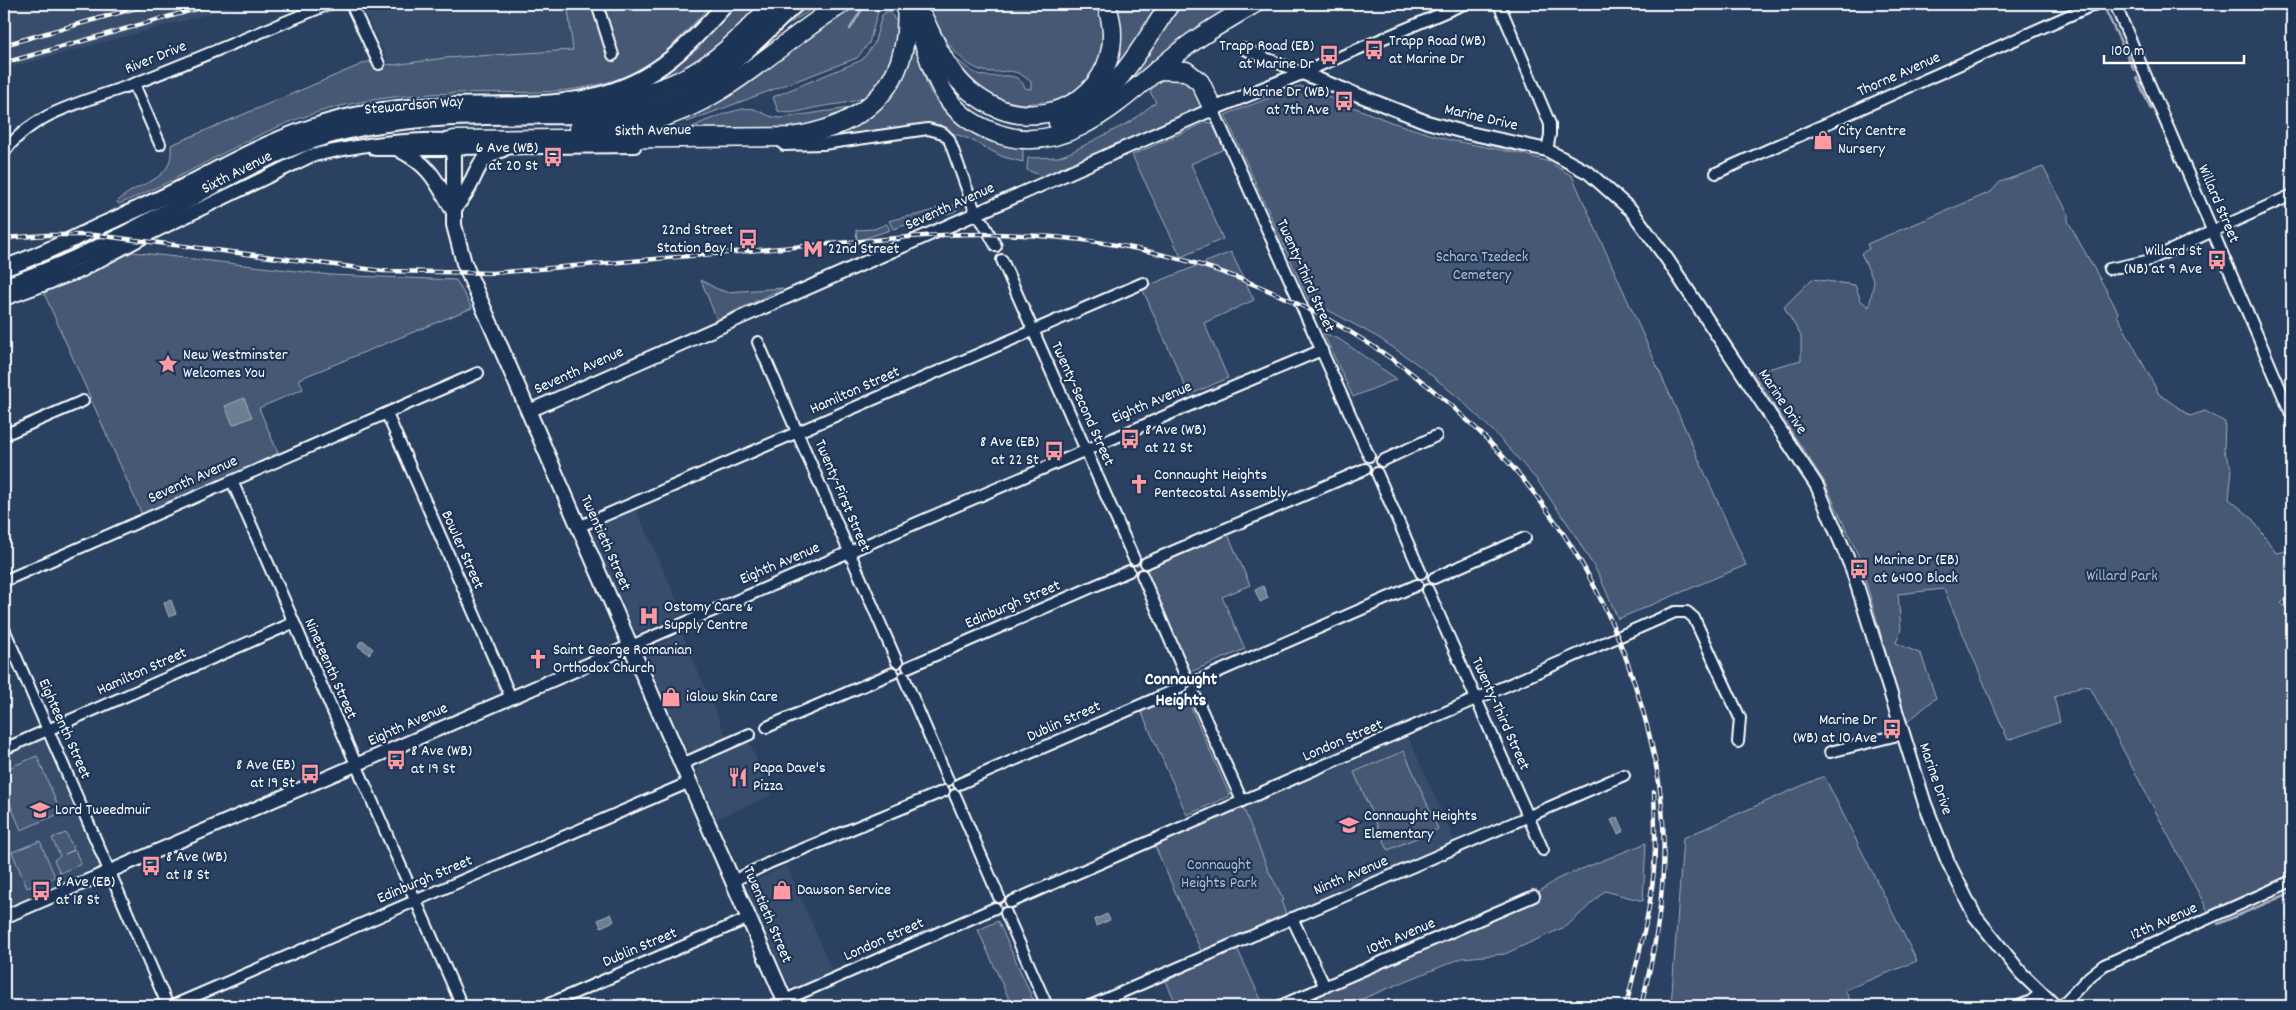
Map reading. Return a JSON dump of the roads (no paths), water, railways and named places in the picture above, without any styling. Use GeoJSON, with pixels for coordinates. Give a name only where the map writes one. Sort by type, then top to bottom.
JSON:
{"type":"FeatureCollection","features":[{"type":"Feature","properties":{"kind":"highway"},"geometry":{"type":"LineString","coordinates":[[567,102],[623,99],[682,80],[705,67],[726,51],[772,4]]}},
{"type":"Feature","properties":{"kind":"highway"},"geometry":{"type":"LineString","coordinates":[[690,93],[729,72],[830,4]]}},
{"type":"Feature","properties":{"kind":"highway"},"geometry":{"type":"LineString","coordinates":[[454,145],[467,131],[478,129],[602,127],[639,123],[672,114],[699,102],[730,83],[842,4]]}},
{"type":"Feature","properties":{"kind":"highway"},"geometry":{"type":"LineString","coordinates":[[912,10],[944,60],[969,91],[988,104],[1003,110],[1018,114],[1033,114],[1048,113],[1072,103],[1090,90],[1102,76],[1108,65],[1113,41],[1111,17],[1106,4]]}},
{"type":"Feature","properties":{"kind":"highway"},"geometry":{"type":"LineString","coordinates":[[912,10],[939,66],[960,98],[990,119],[1017,127],[1031,128],[1060,123],[1087,109],[1122,73],[1170,4]]}},
{"type":"Feature","properties":{"kind":"highway"},"geometry":{"type":"LineString","coordinates":[[912,10],[937,81],[952,105],[974,123],[1015,138],[1046,138],[1075,130],[1106,111],[1188,45],[1254,4]]}},
{"type":"Feature","properties":{"kind":"highway"},"geometry":{"type":"LineString","coordinates":[[454,145],[781,137],[822,131],[840,125],[856,116],[880,96],[889,84],[903,51],[912,10]]}},
{"type":"Feature","properties":{"kind":"highway"},"geometry":{"type":"LineString","coordinates":[[1157,70],[1186,71],[1200,82],[1213,109]]}},
{"type":"Feature","properties":{"kind":"main road","name":"Stewardson Way"},"geometry":{"type":"LineString","coordinates":[[4,268],[73,239],[274,141],[314,126],[353,115],[410,107],[567,102],[608,92],[653,72],[688,44],[726,4]]}},
{"type":"Feature","properties":{"kind":"main road","name":"Stewardson Way"},"geometry":{"type":"LineString","coordinates":[[4,286],[51,269],[104,245],[249,167],[284,151],[320,138],[385,123],[424,119],[604,115],[635,111],[663,104],[690,93],[737,58],[796,4]]}},
{"type":"Feature","properties":{"kind":"main road","name":"Twentieth Street"},"geometry":{"type":"LineString","coordinates":[[454,145],[453,211],[457,244],[464,263],[786,1003]]}},
{"type":"Feature","properties":{"kind":"main road"},"geometry":{"type":"LineString","coordinates":[[400,150],[418,159],[426,166],[453,211],[471,184],[476,170],[488,154],[503,149]]}},
{"type":"Feature","properties":{"kind":"street","name":"River Drive"},"geometry":{"type":"LineString","coordinates":[[4,153],[19,135],[64,108],[134,84],[329,4]]}},
{"type":"Feature","properties":{"kind":"street"},"geometry":{"type":"LineString","coordinates":[[351,4],[379,64]]}},
{"type":"Feature","properties":{"kind":"street"},"geometry":{"type":"LineString","coordinates":[[597,4],[613,55]]}},
{"type":"Feature","properties":{"kind":"street"},"geometry":{"type":"LineString","coordinates":[[1302,73],[1464,4]]}},
{"type":"Feature","properties":{"kind":"street"},"geometry":{"type":"LineString","coordinates":[[1499,4],[1550,124],[1550,135],[1546,150]]}},
{"type":"Feature","properties":{"kind":"street","name":"Thorne Avenue"},"geometry":{"type":"LineString","coordinates":[[1716,173],[2095,4]]}},
{"type":"Feature","properties":{"kind":"street","name":"Willard Street"},"geometry":{"type":"LineString","coordinates":[[2116,4],[2292,416]]}},
{"type":"Feature","properties":{"kind":"street","name":"Marine Drive"},"geometry":{"type":"LineString","coordinates":[[1244,49],[1427,122],[1546,150],[1571,162],[1596,178],[1631,210],[1667,259],[1817,486],[1852,569],[1902,734],[1928,813],[1948,862],[1976,916],[1997,945],[2040,993],[2055,1006]]}},
{"type":"Feature","properties":{"kind":"street","name":"Seventh Avenue"},"geometry":{"type":"LineString","coordinates":[[529,411],[1213,109],[1302,73]]}},
{"type":"Feature","properties":{"kind":"street"},"geometry":{"type":"LineString","coordinates":[[134,84],[160,144]]}},
{"type":"Feature","properties":{"kind":"street","name":"Twenty-Third Street"},"geometry":{"type":"LineString","coordinates":[[1213,109],[1369,456]]}},
{"type":"Feature","properties":{"kind":"street","name":"Sixth Avenue"},"geometry":{"type":"LineString","coordinates":[[362,147],[374,142],[397,140],[503,149],[824,144],[928,129],[943,132],[949,139],[976,214]]}},
{"type":"Feature","properties":{"kind":"street","name":"Sixth Avenue"},"geometry":{"type":"LineString","coordinates":[[4,299],[76,273],[151,232],[185,218],[293,163],[337,150],[362,147],[400,150],[454,145]]}},
{"type":"Feature","properties":{"kind":"street"},"geometry":{"type":"LineString","coordinates":[[2109,269],[2148,261],[2292,195]]}},
{"type":"Feature","properties":{"kind":"street"},"geometry":{"type":"LineString","coordinates":[[976,214],[996,246]]}},
{"type":"Feature","properties":{"kind":"street","name":"Twenty-Second Street"},"geometry":{"type":"LineString","coordinates":[[1002,260],[1134,559]]}},
{"type":"Feature","properties":{"kind":"street","name":"Hamilton Street"},"geometry":{"type":"LineString","coordinates":[[578,527],[1143,283]]}},
{"type":"Feature","properties":{"kind":"street","name":"Twenty-First Street"},"geometry":{"type":"LineString","coordinates":[[758,342],[898,662]]}},
{"type":"Feature","properties":{"kind":"street","name":"Eighth Avenue"},"geometry":{"type":"LineString","coordinates":[[4,917],[1085,450],[1322,350]]}},
{"type":"Feature","properties":{"kind":"street","name":"Seventh Avenue"},"geometry":{"type":"LineString","coordinates":[[4,580],[478,373]]}},
{"type":"Feature","properties":{"kind":"street"},"geometry":{"type":"LineString","coordinates":[[4,435],[83,401]]}},
{"type":"Feature","properties":{"kind":"street","name":"Bowler Street"},"geometry":{"type":"LineString","coordinates":[[387,414],[511,698]]}},
{"type":"Feature","properties":{"kind":"street"},"geometry":{"type":"LineString","coordinates":[[1382,461],[1436,436]]}},
{"type":"Feature","properties":{"kind":"street"},"geometry":{"type":"LineString","coordinates":[[1375,455],[1382,461],[1381,470],[1377,473],[1371,474],[1365,468],[1364,463],[1369,456],[1375,455]]}},
{"type":"Feature","properties":{"kind":"street"},"geometry":{"type":"LineString","coordinates":[[1146,563],[1365,468]]}},
{"type":"Feature","properties":{"kind":"street"},"geometry":{"type":"LineString","coordinates":[[1377,473],[1421,573]]}},
{"type":"Feature","properties":{"kind":"street","name":"Nineteenth Street"},"geometry":{"type":"LineString","coordinates":[[232,481],[462,1006]]}},
{"type":"Feature","properties":{"kind":"street"},"geometry":{"type":"LineString","coordinates":[[1434,578],[1524,538]]}},
{"type":"Feature","properties":{"kind":"street"},"geometry":{"type":"LineString","coordinates":[[1140,558],[1146,563],[1146,571],[1142,575],[1133,575],[1129,571],[1130,562],[1134,559],[1140,558]]}},
{"type":"Feature","properties":{"kind":"street","name":"Edinburgh Street"},"geometry":{"type":"LineString","coordinates":[[908,667],[1129,571]]}},
{"type":"Feature","properties":{"kind":"street"},"geometry":{"type":"LineString","coordinates":[[1427,572],[1434,578],[1433,586],[1428,590],[1421,589],[1417,585],[1416,580],[1421,573],[1427,572]]}},
{"type":"Feature","properties":{"kind":"street"},"geometry":{"type":"LineString","coordinates":[[1142,575],[1186,677]]}},
{"type":"Feature","properties":{"kind":"street"},"geometry":{"type":"LineString","coordinates":[[1197,681],[1417,585]]}},
{"type":"Feature","properties":{"kind":"street","name":"Twenty-Third Street"},"geometry":{"type":"LineString","coordinates":[[1428,590],[1543,850]]}},
{"type":"Feature","properties":{"kind":"street","name":"London Street"},"geometry":{"type":"LineString","coordinates":[[1011,902],[1675,612],[1687,612],[1694,618],[1737,711],[1740,725],[1738,742]]}},
{"type":"Feature","properties":{"kind":"street","name":"Hamilton Street"},"geometry":{"type":"LineString","coordinates":[[4,749],[293,623]]}},
{"type":"Feature","properties":{"kind":"street","name":"Eighteenth Street"},"geometry":{"type":"LineString","coordinates":[[4,629],[170,1006]]}},
{"type":"Feature","properties":{"kind":"street"},"geometry":{"type":"LineString","coordinates":[[893,673],[894,666],[898,662],[902,662],[908,667],[908,672],[904,677]]}},
{"type":"Feature","properties":{"kind":"street"},"geometry":{"type":"LineString","coordinates":[[893,673],[896,677],[904,677]]}},
{"type":"Feature","properties":{"kind":"street"},"geometry":{"type":"LineString","coordinates":[[767,727],[893,673]]}},
{"type":"Feature","properties":{"kind":"street"},"geometry":{"type":"LineString","coordinates":[[1193,692],[1188,692],[1182,687],[1182,680],[1191,676],[1197,681]]}},
{"type":"Feature","properties":{"kind":"street"},"geometry":{"type":"LineString","coordinates":[[904,677],[948,780]]}},
{"type":"Feature","properties":{"kind":"street"},"geometry":{"type":"LineString","coordinates":[[1193,692],[1197,681]]}},
{"type":"Feature","properties":{"kind":"street","name":"Dublin Street"},"geometry":{"type":"LineString","coordinates":[[959,784],[1182,687]]}},
{"type":"Feature","properties":{"kind":"street"},"geometry":{"type":"LineString","coordinates":[[1193,692],[1242,801]]}},
{"type":"Feature","properties":{"kind":"street"},"geometry":{"type":"LineString","coordinates":[[682,764],[750,734]]}},
{"type":"Feature","properties":{"kind":"street"},"geometry":{"type":"LineString","coordinates":[[1830,752],[1902,734]]}},
{"type":"Feature","properties":{"kind":"street","name":"Ninth Avenue"},"geometry":{"type":"LineString","coordinates":[[1090,1006],[1624,775]]}},
{"type":"Feature","properties":{"kind":"street"},"geometry":{"type":"LineString","coordinates":[[948,780],[956,780],[959,784],[959,789],[955,795],[948,794],[944,790],[944,783],[948,780]]}},
{"type":"Feature","properties":{"kind":"street","name":"Edinburgh Street"},"geometry":{"type":"LineString","coordinates":[[170,1006],[690,782]]}},
{"type":"Feature","properties":{"kind":"street"},"geometry":{"type":"LineString","coordinates":[[733,881],[758,870],[768,863],[944,790]]}},
{"type":"Feature","properties":{"kind":"street"},"geometry":{"type":"LineString","coordinates":[[955,795],[999,897]]}},
{"type":"Feature","properties":{"kind":"street","name":"12th Avenue"},"geometry":{"type":"LineString","coordinates":[[2060,1006],[2096,969],[2292,881]]}},
{"type":"Feature","properties":{"kind":"street","name":"10th Avenue"},"geometry":{"type":"LineString","coordinates":[[1280,1006],[1534,896]]}},
{"type":"Feature","properties":{"kind":"street"},"geometry":{"type":"LineString","coordinates":[[999,897],[1007,898],[1011,902],[1011,907],[1006,913]]}},
{"type":"Feature","properties":{"kind":"street"},"geometry":{"type":"LineString","coordinates":[[999,897],[995,908],[1001,913],[1006,913]]}},
{"type":"Feature","properties":{"kind":"street","name":"London Street"},"geometry":{"type":"LineString","coordinates":[[786,1003],[995,908]]}},
{"type":"Feature","properties":{"kind":"street"},"geometry":{"type":"LineString","coordinates":[[1006,913],[1047,1006]]}},
{"type":"Feature","properties":{"kind":"street","name":"Dublin Street"},"geometry":{"type":"LineString","coordinates":[[544,1006],[749,918]]}},
{"type":"Feature","properties":{"kind":"street"},"geometry":{"type":"LineString","coordinates":[[1292,918],[1325,987]]}},
{"type":"Feature","properties":{"kind":"street"},"geometry":{"type":"LineString","coordinates":[[2019,1006],[2031,1001],[2040,993]]}},
{"type":"Feature","properties":{"kind":"waterway"},"geometry":{"type":"LineString","coordinates":[[850,29],[865,4]]}},
{"type":"Feature","properties":{"kind":"waterway"},"geometry":{"type":"LineString","coordinates":[[2048,30],[2104,7],[2134,70]]}},
{"type":"Feature","properties":{"kind":"waterway"},"geometry":{"type":"LineString","coordinates":[[2013,47],[2041,34]]}},
{"type":"Feature","properties":{"kind":"waterway"},"geometry":{"type":"LineString","coordinates":[[2137,78],[2151,109]]}},
{"type":"Feature","properties":{"kind":"waterway"},"geometry":{"type":"LineString","coordinates":[[2218,924],[2292,892]]}},
{"type":"Feature","properties":{"kind":"railway"},"geometry":{"type":"LineString","coordinates":[[4,45],[150,4]]}},
{"type":"Feature","properties":{"kind":"railway"},"geometry":{"type":"LineString","coordinates":[[4,63],[214,4]]}},
{"type":"Feature","properties":{"kind":"railway"},"geometry":{"type":"LineString","coordinates":[[4,238],[47,235],[95,235],[383,271],[493,273],[909,237],[986,234],[1024,235],[1100,242],[1176,258],[1213,269],[1285,298],[1353,334],[1416,377],[1474,427],[1526,483],[1570,545],[1607,612],[1635,685],[1644,715],[1655,760],[1662,807],[1664,858],[1660,908],[1657,932],[1641,1006]]}},
{"type":"Feature","properties":{"kind":"railway"},"geometry":{"type":"LineString","coordinates":[[1626,1006],[1643,938],[1652,887],[1655,850],[1654,792]]}},
{"type":"Feature","properties":{"kind":"place","name":"Trapp Road (WB) at Marine Dr"},"geometry":{"type":"Point","coordinates":[1374,50]}},
{"type":"Feature","properties":{"kind":"place","name":"Trapp Road (EB) at Marine Dr"},"geometry":{"type":"Point","coordinates":[1329,55]}},
{"type":"Feature","properties":{"kind":"place","name":"Marine Dr (WB) at 7th Ave"},"geometry":{"type":"Point","coordinates":[1344,101]}},
{"type":"Feature","properties":{"kind":"place","name":"City Centre Nursery"},"geometry":{"type":"Point","coordinates":[1823,140]}},
{"type":"Feature","properties":{"kind":"place","name":"6 Ave (WB) at 20 St"},"geometry":{"type":"Point","coordinates":[553,157]}},
{"type":"Feature","properties":{"kind":"place","name":"22nd Street Station Bay 1"},"geometry":{"type":"Point","coordinates":[748,239]}},
{"type":"Feature","properties":{"kind":"place","name":"22nd Street"},"geometry":{"type":"Point","coordinates":[813,249]}},
{"type":"Feature","properties":{"kind":"place","name":"Willard St (NB) at 9 Ave"},"geometry":{"type":"Point","coordinates":[2217,260]}},
{"type":"Feature","properties":{"kind":"place","name":"New Westminster Welcomes You"},"geometry":{"type":"Point","coordinates":[168,364]}},
{"type":"Feature","properties":{"kind":"place","name":"8 Ave (WB) at 22 St"},"geometry":{"type":"Point","coordinates":[1130,439]}},
{"type":"Feature","properties":{"kind":"place","name":"8 Ave (EB) at 22 St"},"geometry":{"type":"Point","coordinates":[1054,451]}},
{"type":"Feature","properties":{"kind":"place","name":"Connaught Heights Pentecostal Assembly"},"geometry":{"type":"Point","coordinates":[1139,484]}},
{"type":"Feature","properties":{"kind":"place","name":"Marine Dr (EB) at 6400 Block"},"geometry":{"type":"Point","coordinates":[1859,569]}},
{"type":"Feature","properties":{"kind":"place","name":"Ostomy Care & Supply Centre"},"geometry":{"type":"Point","coordinates":[649,616]}},
{"type":"Feature","properties":{"kind":"place","name":"Saint George Romanian Orthodox Church"},"geometry":{"type":"Point","coordinates":[538,659]}},
{"type":"Feature","properties":{"kind":"place","name":"iGlow Skin Care"},"geometry":{"type":"Point","coordinates":[671,697]}},
{"type":"Feature","properties":{"kind":"place","name":"Marine Dr (WB) at 10 Ave"},"geometry":{"type":"Point","coordinates":[1892,729]}},
{"type":"Feature","properties":{"kind":"place","name":"8 Ave (WB) at 19 St"},"geometry":{"type":"Point","coordinates":[396,760]}},
{"type":"Feature","properties":{"kind":"place","name":"8 Ave (EB) at 19 St"},"geometry":{"type":"Point","coordinates":[310,774]}},
{"type":"Feature","properties":{"kind":"place","name":"Papa Dave's Pizza"},"geometry":{"type":"Point","coordinates":[738,777]}},
{"type":"Feature","properties":{"kind":"place","name":"Lord Tweedmuir"},"geometry":{"type":"Point","coordinates":[40,810]}},
{"type":"Feature","properties":{"kind":"place","name":"Connaught Heights Elementary"},"geometry":{"type":"Point","coordinates":[1349,825]}},
{"type":"Feature","properties":{"kind":"place","name":"8 Ave (WB) at 18 St"},"geometry":{"type":"Point","coordinates":[151,866]}},
{"type":"Feature","properties":{"kind":"place","name":"Dawson Service"},"geometry":{"type":"Point","coordinates":[782,890]}},
{"type":"Feature","properties":{"kind":"place","name":"8 Ave (EB) at 18 St"},"geometry":{"type":"Point","coordinates":[41,891]}},
{"type":"Feature","properties":{"kind":"district","name":"Connaught Heights"},"geometry":{"type":"Point","coordinates":[1181,690]}},
{"type":"Feature","properties":{"kind":"park label","name":"Schara Tzedeck Cemetery"},"geometry":{"type":"Point","coordinates":[1482,266]}},
{"type":"Feature","properties":{"kind":"park label","name":"Willard Park"},"geometry":{"type":"Point","coordinates":[2122,576]}},
{"type":"Feature","properties":{"kind":"park label","name":"Connaught Heights Park"},"geometry":{"type":"Point","coordinates":[1219,874]}}]}
